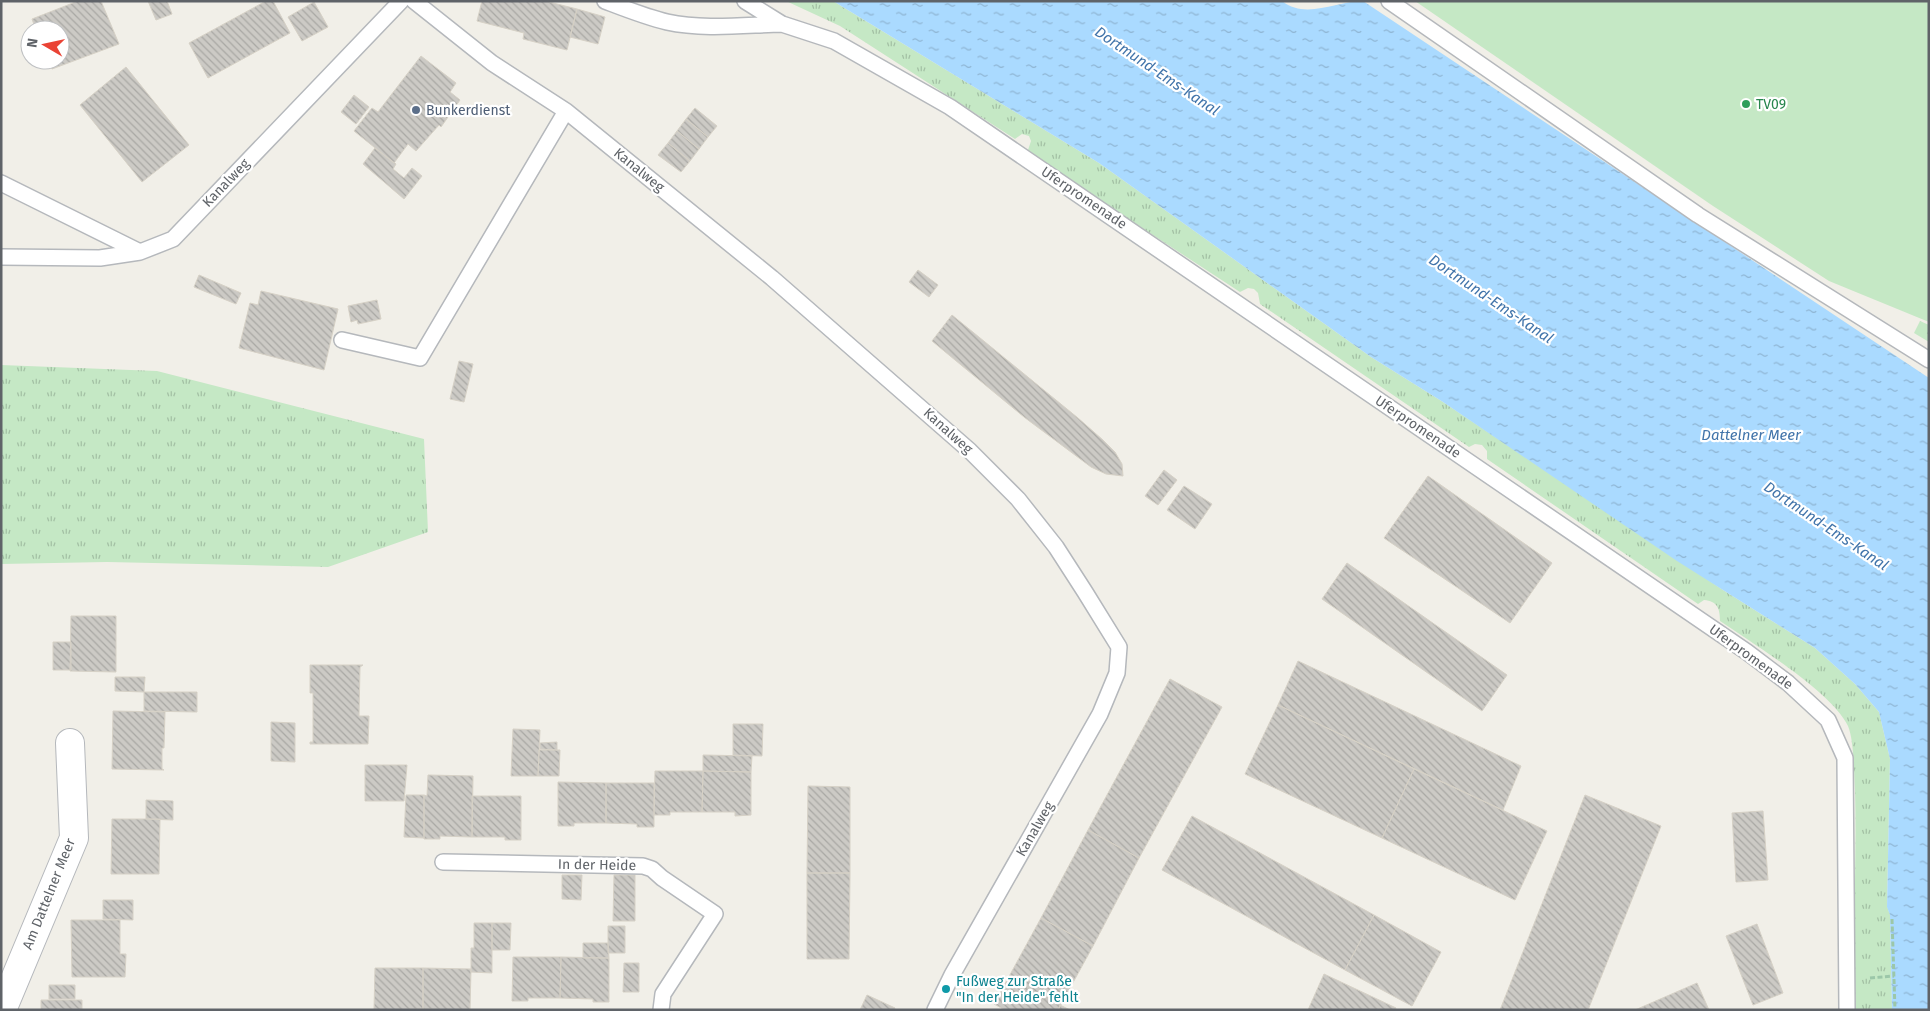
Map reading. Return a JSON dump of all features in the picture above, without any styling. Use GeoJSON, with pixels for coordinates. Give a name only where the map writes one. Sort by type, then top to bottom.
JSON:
{"type":"FeatureCollection","features":[{"type":"Feature","properties":{"kind":"street","name":"Am Dattelner Meer"},"geometry":{"type":"LineString","coordinates":[[2,1010],[74,838],[70,744]]}},
{"type":"Feature","properties":{"kind":"lane","name":"Kanalweg"},"geometry":{"type":"LineString","coordinates":[[1,257],[100,258],[140,252],[173,239],[401,1]]}},
{"type":"Feature","properties":{"kind":"lane","name":"Kanalweg"},"geometry":{"type":"LineString","coordinates":[[414,1],[492,63],[566,111],[772,278],[970,451],[1018,499],[1056,547],[1119,647],[1117,673],[1100,714],[952,975],[935,1010]]}},
{"type":"Feature","properties":{"kind":"lane"},"geometry":{"type":"LineString","coordinates":[[605,1],[638,14],[668,22],[688,24],[782,24]]}},
{"type":"Feature","properties":{"kind":"lane","name":"Uferpromenade"},"geometry":{"type":"LineString","coordinates":[[745,1],[782,24],[834,41],[950,107],[1747,652],[1817,708],[1828,720],[1845,758],[1847,1010]]}},
{"type":"Feature","properties":{"kind":"lane"},"geometry":{"type":"LineString","coordinates":[[1388,1],[1698,214],[1929,360]]}},
{"type":"Feature","properties":{"kind":"lane"},"geometry":{"type":"LineString","coordinates":[[342,340],[420,358],[566,111]]}},
{"type":"Feature","properties":{"kind":"lane"},"geometry":{"type":"LineString","coordinates":[[1,183],[140,252]]}},
{"type":"Feature","properties":{"kind":"lane","name":"In der Heide"},"geometry":{"type":"LineString","coordinates":[[443,862],[643,866],[652,869],[662,878],[715,914],[663,994],[662,1010]]}},
{"type":"Feature","properties":{"kind":"path"},"geometry":{"type":"LineString","coordinates":[[1892,919],[1895,1010]]}},
{"type":"Feature","properties":{"kind":"path"},"geometry":{"type":"LineString","coordinates":[[1879,978],[1894,976]]}},
{"type":"Feature","properties":{"kind":"green space"},"geometry":{"type":"Polygon","coordinates":[[[786,1],[833,1],[1099,163],[1371,357],[1443,402],[1723,590],[1815,648],[1855,684],[1879,712],[1890,759],[1887,906],[1890,915],[1892,1010],[1851,1010],[1856,845],[1853,757],[1848,726],[1826,698],[1790,669],[1720,621],[1719,612],[1715,604],[1704,600],[1698,604],[1487,459],[1487,451],[1482,445],[1475,444],[1469,447],[1260,304],[1258,293],[1254,289],[1248,288],[1240,292],[1084,190],[1028,150],[1031,141],[1029,136],[1022,134],[1015,139],[840,26],[786,1]]]}},
{"type":"Feature","properties":{"kind":"green space","name":"TV09"},"geometry":{"type":"Polygon","coordinates":[[[1415,1],[1929,1],[1929,322],[1829,281],[1713,206],[1415,1]]]}},
{"type":"Feature","properties":{"kind":"green space"},"geometry":{"type":"Polygon","coordinates":[[[1920,321],[1929,325],[1929,342],[1914,333],[1920,321]]]}},
{"type":"Feature","properties":{"kind":"green space"},"geometry":{"type":"Polygon","coordinates":[[[1,365],[157,371],[424,439],[428,532],[328,567],[107,562],[1,564],[1,365]]]}},
{"type":"Feature","properties":{"kind":"water","name":"Dattelner Meer"},"geometry":{"type":"Polygon","coordinates":[[[833,1],[1282,1],[1301,9],[1311,9],[1363,1],[1929,378],[1929,1010],[1892,1010],[1890,915],[1887,907],[1890,759],[1879,712],[1855,684],[1815,648],[1677,561],[1443,402],[1371,357],[1099,163],[833,1]]]}},
{"type":"Feature","properties":{"kind":"building"},"geometry":{"type":"Polygon","coordinates":[[[78,1],[101,1],[119,44],[70,62],[70,20],[32,19],[78,1]]]}},
{"type":"Feature","properties":{"kind":"building"},"geometry":{"type":"Polygon","coordinates":[[[148,1],[167,1],[172,14],[156,20],[148,1]]]}},
{"type":"Feature","properties":{"kind":"building"},"geometry":{"type":"Polygon","coordinates":[[[266,1],[273,1],[290,33],[208,78],[189,43],[266,1]]]}},
{"type":"Feature","properties":{"kind":"building"},"geometry":{"type":"Polygon","coordinates":[[[482,1],[545,1],[577,9],[567,50],[523,39],[524,33],[477,21],[482,1]]]}},
{"type":"Feature","properties":{"kind":"building"},"geometry":{"type":"Polygon","coordinates":[[[314,2],[328,27],[302,41],[288,17],[314,2]]]}},
{"type":"Feature","properties":{"kind":"building"},"geometry":{"type":"Polygon","coordinates":[[[577,9],[605,17],[598,44],[570,37],[577,9]]]}},
{"type":"Feature","properties":{"kind":"building","name":"Bunkerdienst"},"geometry":{"type":"Polygon","coordinates":[[[421,56],[456,83],[450,92],[460,100],[441,127],[439,125],[416,151],[408,144],[394,163],[354,131],[372,108],[378,112],[421,56]]]}},
{"type":"Feature","properties":{"kind":"building"},"geometry":{"type":"Polygon","coordinates":[[[126,67],[189,145],[142,182],[80,105],[126,67]]]}},
{"type":"Feature","properties":{"kind":"building"},"geometry":{"type":"Polygon","coordinates":[[[354,95],[369,107],[356,124],[341,112],[354,95]]]}},
{"type":"Feature","properties":{"kind":"building"},"geometry":{"type":"Polygon","coordinates":[[[695,108],[717,126],[708,137],[686,119],[695,108]]]}},
{"type":"Feature","properties":{"kind":"building"},"geometry":{"type":"Polygon","coordinates":[[[686,119],[708,137],[699,149],[677,131],[686,119]]]}},
{"type":"Feature","properties":{"kind":"building"},"geometry":{"type":"Polygon","coordinates":[[[677,131],[699,149],[690,161],[668,143],[677,131]]]}},
{"type":"Feature","properties":{"kind":"building"},"geometry":{"type":"Polygon","coordinates":[[[668,143],[690,161],[681,172],[658,155],[668,143]]]}},
{"type":"Feature","properties":{"kind":"building"},"geometry":{"type":"Polygon","coordinates":[[[375,148],[396,164],[393,169],[404,178],[412,168],[422,176],[404,199],[363,164],[375,148]]]}},
{"type":"Feature","properties":{"kind":"building"},"geometry":{"type":"Polygon","coordinates":[[[918,270],[938,285],[929,297],[909,282],[918,270]]]}},
{"type":"Feature","properties":{"kind":"building"},"geometry":{"type":"Polygon","coordinates":[[[199,275],[241,293],[236,304],[194,287],[199,275]]]}},
{"type":"Feature","properties":{"kind":"building"},"geometry":{"type":"Polygon","coordinates":[[[261,291],[338,309],[324,370],[239,348],[250,303],[258,305],[261,291]]]}},
{"type":"Feature","properties":{"kind":"building"},"geometry":{"type":"Polygon","coordinates":[[[377,300],[381,319],[358,324],[357,320],[351,322],[348,306],[377,300]]]}},
{"type":"Feature","properties":{"kind":"building"},"geometry":{"type":"Polygon","coordinates":[[[952,315],[1103,440],[1115,452],[1122,464],[1123,476],[1106,474],[1091,467],[1024,417],[932,341],[952,315]]]}},
{"type":"Feature","properties":{"kind":"building"},"geometry":{"type":"Polygon","coordinates":[[[459,361],[473,364],[464,402],[450,399],[459,361]]]}},
{"type":"Feature","properties":{"kind":"building"},"geometry":{"type":"Polygon","coordinates":[[[1164,470],[1177,480],[1158,505],[1145,496],[1164,470]]]}},
{"type":"Feature","properties":{"kind":"building"},"geometry":{"type":"Polygon","coordinates":[[[1428,476],[1552,563],[1510,623],[1384,538],[1428,476]]]}},
{"type":"Feature","properties":{"kind":"building"},"geometry":{"type":"Polygon","coordinates":[[[1184,486],[1212,504],[1195,529],[1167,510],[1184,486]]]}},
{"type":"Feature","properties":{"kind":"building"},"geometry":{"type":"Polygon","coordinates":[[[1347,563],[1507,675],[1482,711],[1322,599],[1347,563]]]}},
{"type":"Feature","properties":{"kind":"building"},"geometry":{"type":"Polygon","coordinates":[[[71,616],[116,616],[116,672],[70,671],[71,616]]]}},
{"type":"Feature","properties":{"kind":"building"},"geometry":{"type":"Polygon","coordinates":[[[53,642],[71,642],[71,670],[53,670],[53,642]]]}},
{"type":"Feature","properties":{"kind":"building"},"geometry":{"type":"Polygon","coordinates":[[[1298,661],[1521,766],[1503,810],[1278,705],[1298,661]]]}},
{"type":"Feature","properties":{"kind":"building"},"geometry":{"type":"Polygon","coordinates":[[[310,665],[363,665],[360,667],[359,716],[369,716],[368,744],[310,744],[310,742],[313,742],[313,693],[310,693],[310,665]]]}},
{"type":"Feature","properties":{"kind":"building"},"geometry":{"type":"Polygon","coordinates":[[[115,677],[145,677],[144,692],[115,691],[115,677]]]}},
{"type":"Feature","properties":{"kind":"building"},"geometry":{"type":"Polygon","coordinates":[[[1170,679],[1222,707],[1139,858],[1088,830],[1170,679]]]}},
{"type":"Feature","properties":{"kind":"building"},"geometry":{"type":"Polygon","coordinates":[[[144,692],[197,692],[197,712],[144,711],[144,692]]]}},
{"type":"Feature","properties":{"kind":"building"},"geometry":{"type":"Polygon","coordinates":[[[1278,705],[1414,769],[1382,838],[1245,774],[1278,705]]]}},
{"type":"Feature","properties":{"kind":"building"},"geometry":{"type":"Polygon","coordinates":[[[113,711],[165,712],[164,748],[162,748],[162,769],[164,770],[112,769],[113,711]]]}},
{"type":"Feature","properties":{"kind":"building"},"geometry":{"type":"Polygon","coordinates":[[[271,722],[295,723],[295,762],[271,761],[271,722]]]}},
{"type":"Feature","properties":{"kind":"building"},"geometry":{"type":"Polygon","coordinates":[[[733,724],[763,724],[762,756],[733,755],[733,724]]]}},
{"type":"Feature","properties":{"kind":"building"},"geometry":{"type":"Polygon","coordinates":[[[513,729],[540,730],[538,776],[511,776],[513,729]]]}},
{"type":"Feature","properties":{"kind":"building"},"geometry":{"type":"Polygon","coordinates":[[[557,742],[557,750],[540,749],[540,743],[557,742]]]}},
{"type":"Feature","properties":{"kind":"building"},"geometry":{"type":"Polygon","coordinates":[[[539,750],[560,750],[559,776],[538,776],[539,750]]]}},
{"type":"Feature","properties":{"kind":"building"},"geometry":{"type":"Polygon","coordinates":[[[703,755],[752,756],[751,772],[703,771],[703,755]]]}},
{"type":"Feature","properties":{"kind":"building"},"geometry":{"type":"Polygon","coordinates":[[[365,765],[407,765],[404,801],[365,801],[365,765]]]}},
{"type":"Feature","properties":{"kind":"building"},"geometry":{"type":"Polygon","coordinates":[[[1414,769],[1547,831],[1515,900],[1382,838],[1414,769]]]}},
{"type":"Feature","properties":{"kind":"building"},"geometry":{"type":"Polygon","coordinates":[[[655,771],[703,771],[702,812],[670,812],[670,815],[654,815],[655,771]]]}},
{"type":"Feature","properties":{"kind":"building"},"geometry":{"type":"Polygon","coordinates":[[[703,771],[751,772],[751,815],[735,816],[735,812],[702,812],[703,771]]]}},
{"type":"Feature","properties":{"kind":"building"},"geometry":{"type":"Polygon","coordinates":[[[428,775],[473,776],[472,837],[440,836],[440,839],[424,839],[424,795],[427,796],[428,775]]]}},
{"type":"Feature","properties":{"kind":"building"},"geometry":{"type":"Polygon","coordinates":[[[558,782],[606,783],[606,823],[574,823],[574,826],[558,826],[558,782]]]}},
{"type":"Feature","properties":{"kind":"building"},"geometry":{"type":"Polygon","coordinates":[[[606,783],[654,783],[654,827],[637,827],[637,824],[606,823],[606,783]]]}},
{"type":"Feature","properties":{"kind":"building"},"geometry":{"type":"Polygon","coordinates":[[[808,786],[850,787],[850,873],[807,873],[808,786]]]}},
{"type":"Feature","properties":{"kind":"building"},"geometry":{"type":"Polygon","coordinates":[[[406,795],[424,795],[424,838],[404,837],[406,795]]]}},
{"type":"Feature","properties":{"kind":"building"},"geometry":{"type":"Polygon","coordinates":[[[1585,795],[1661,826],[1588,1010],[1500,1010],[1585,795]]]}},
{"type":"Feature","properties":{"kind":"building"},"geometry":{"type":"Polygon","coordinates":[[[472,796],[521,796],[521,840],[505,840],[505,837],[472,837],[472,796]]]}},
{"type":"Feature","properties":{"kind":"building"},"geometry":{"type":"Polygon","coordinates":[[[146,800],[173,801],[173,820],[146,819],[146,800]]]}},
{"type":"Feature","properties":{"kind":"building"},"geometry":{"type":"Polygon","coordinates":[[[1763,811],[1768,880],[1736,882],[1732,813],[1763,811]]]}},
{"type":"Feature","properties":{"kind":"building"},"geometry":{"type":"Polygon","coordinates":[[[1192,816],[1374,915],[1345,970],[1162,870],[1192,816]]]}},
{"type":"Feature","properties":{"kind":"building"},"geometry":{"type":"Polygon","coordinates":[[[112,819],[160,819],[159,874],[111,874],[112,819]]]}},
{"type":"Feature","properties":{"kind":"building"},"geometry":{"type":"Polygon","coordinates":[[[1088,830],[1139,858],[1093,946],[1041,918],[1088,830]]]}},
{"type":"Feature","properties":{"kind":"building"},"geometry":{"type":"Polygon","coordinates":[[[807,873],[850,873],[849,959],[807,959],[807,873]]]}},
{"type":"Feature","properties":{"kind":"building"},"geometry":{"type":"Polygon","coordinates":[[[562,875],[582,875],[581,900],[562,899],[562,875]]]}},
{"type":"Feature","properties":{"kind":"building"},"geometry":{"type":"Polygon","coordinates":[[[614,875],[635,875],[635,921],[613,921],[614,875]]]}},
{"type":"Feature","properties":{"kind":"building"},"geometry":{"type":"Polygon","coordinates":[[[103,900],[133,900],[133,920],[103,919],[103,900]]]}},
{"type":"Feature","properties":{"kind":"building"},"geometry":{"type":"Polygon","coordinates":[[[1374,915],[1441,952],[1412,1006],[1345,970],[1374,915]]]}},
{"type":"Feature","properties":{"kind":"building"},"geometry":{"type":"Polygon","coordinates":[[[1041,918],[1093,946],[1058,1010],[1005,1010],[994,1004],[1041,918]]]}},
{"type":"Feature","properties":{"kind":"building"},"geometry":{"type":"Polygon","coordinates":[[[71,920],[120,920],[120,954],[126,954],[125,977],[72,977],[71,920]]]}},
{"type":"Feature","properties":{"kind":"building"},"geometry":{"type":"Polygon","coordinates":[[[474,923],[492,923],[492,973],[471,972],[471,948],[474,948],[474,923]]]}},
{"type":"Feature","properties":{"kind":"building"},"geometry":{"type":"Polygon","coordinates":[[[492,923],[511,923],[510,950],[492,950],[492,923]]]}},
{"type":"Feature","properties":{"kind":"building"},"geometry":{"type":"Polygon","coordinates":[[[1757,924],[1783,993],[1753,1005],[1726,936],[1757,924]]]}},
{"type":"Feature","properties":{"kind":"building"},"geometry":{"type":"Polygon","coordinates":[[[608,926],[625,926],[625,953],[608,953],[608,926]]]}},
{"type":"Feature","properties":{"kind":"building"},"geometry":{"type":"Polygon","coordinates":[[[583,943],[608,943],[609,958],[583,958],[583,943]]]}},
{"type":"Feature","properties":{"kind":"building"},"geometry":{"type":"Polygon","coordinates":[[[513,957],[561,957],[560,998],[528,998],[528,1001],[512,1001],[513,957]]]}},
{"type":"Feature","properties":{"kind":"building"},"geometry":{"type":"Polygon","coordinates":[[[561,957],[609,958],[609,1002],[593,1002],[593,999],[560,998],[561,957]]]}},
{"type":"Feature","properties":{"kind":"building"},"geometry":{"type":"Polygon","coordinates":[[[624,963],[639,963],[639,992],[623,992],[624,963]]]}},
{"type":"Feature","properties":{"kind":"building"},"geometry":{"type":"Polygon","coordinates":[[[375,968],[423,968],[423,1009],[374,1010],[375,968]]]}},
{"type":"Feature","properties":{"kind":"building"},"geometry":{"type":"Polygon","coordinates":[[[423,968],[471,969],[470,1010],[423,1009],[423,968]]]}},
{"type":"Feature","properties":{"kind":"building"},"geometry":{"type":"Polygon","coordinates":[[[1324,974],[1396,1008],[1395,1010],[1308,1010],[1324,974]]]}},
{"type":"Feature","properties":{"kind":"building"},"geometry":{"type":"Polygon","coordinates":[[[1697,983],[1709,1010],[1635,1010],[1697,983]]]}},
{"type":"Feature","properties":{"kind":"building"},"geometry":{"type":"Polygon","coordinates":[[[49,985],[75,985],[75,999],[49,999],[49,985]]]}},
{"type":"Feature","properties":{"kind":"building"},"geometry":{"type":"Polygon","coordinates":[[[867,995],[895,1008],[894,1010],[860,1010],[867,995]]]}},
{"type":"Feature","properties":{"kind":"building"},"geometry":{"type":"Polygon","coordinates":[[[41,1000],[82,1000],[82,1010],[41,1010],[41,1000]]]}},
{"type":"Feature","properties":{"kind":"building"},"geometry":{"type":"Polygon","coordinates":[[[1060,1005],[1070,1010],[1058,1010],[1060,1005]]]}},
{"type":"Feature","properties":{"kind":"place","name":"TV09"},"geometry":{"type":"Point","coordinates":[1746,104]}},
{"type":"Feature","properties":{"kind":"place","name":"Bunkerdienst"},"geometry":{"type":"Point","coordinates":[416,110]}},
{"type":"Feature","properties":{"kind":"place","name":"Fußweg zur Straße \"In der Heide\" fehlt"},"geometry":{"type":"Point","coordinates":[946,989]}},
{"type":"Feature","properties":{"kind":"water label","name":"Dortmund-Ems-Kanal"},"geometry":{"type":"Point","coordinates":[1157,71]}},
{"type":"Feature","properties":{"kind":"water label","name":"Dortmund-Ems-Kanal"},"geometry":{"type":"Point","coordinates":[1491,299]}},
{"type":"Feature","properties":{"kind":"water label","name":"Dortmund-Ems-Kanal"},"geometry":{"type":"Point","coordinates":[1826,526]}}]}
